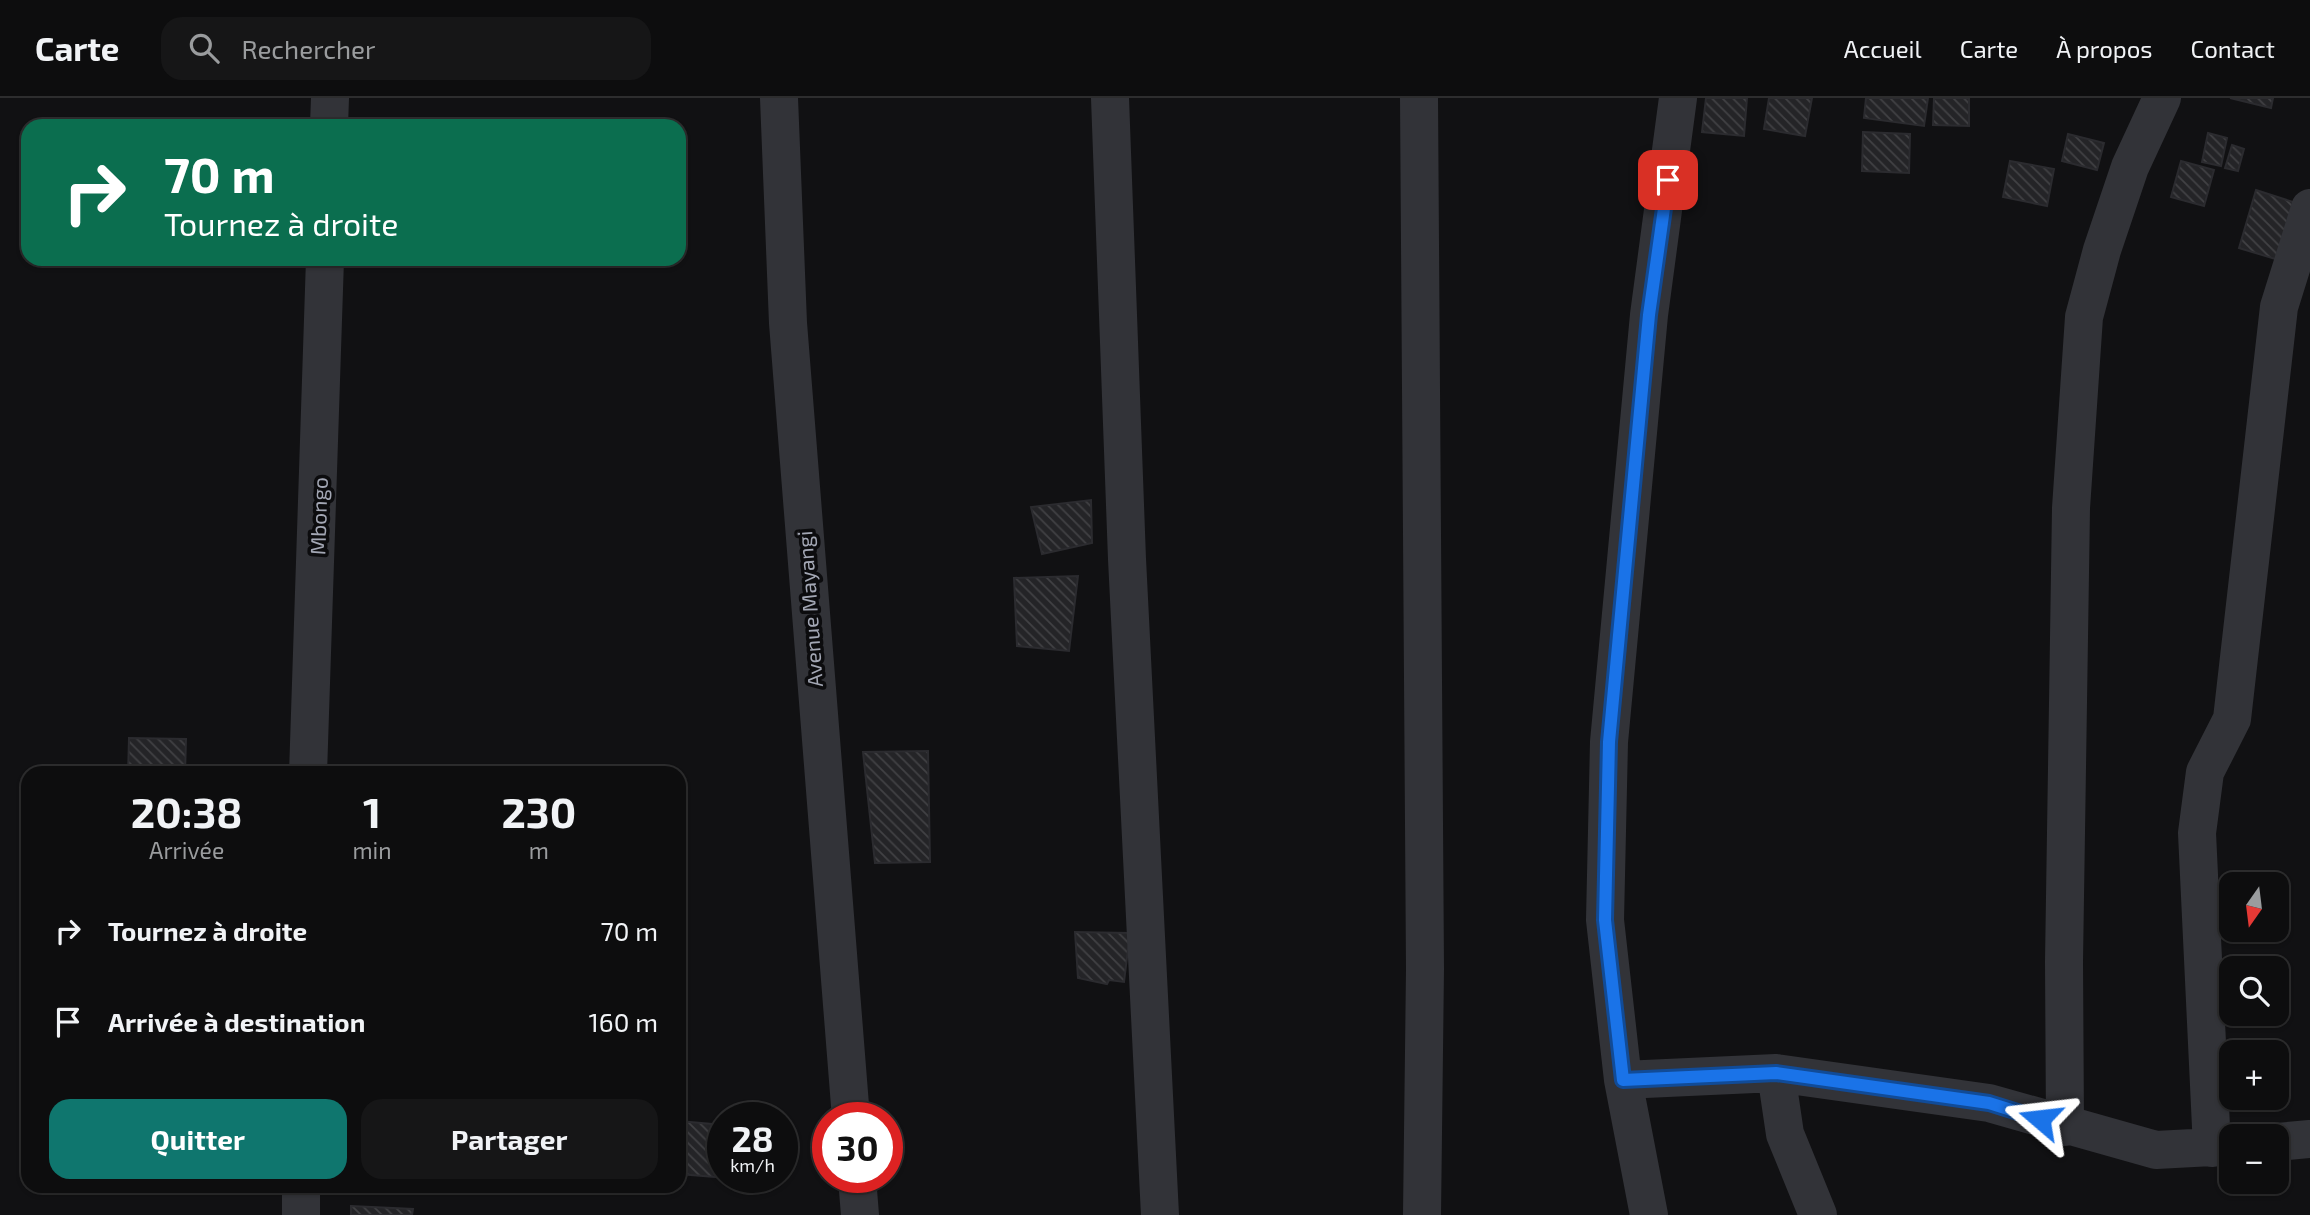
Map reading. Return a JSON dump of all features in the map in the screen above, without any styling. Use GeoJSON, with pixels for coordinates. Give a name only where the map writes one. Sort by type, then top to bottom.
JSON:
{"type":"FeatureCollection","features":[{"type":"Feature","properties":{"kind":"street"},"geometry":{"type":"LineString","coordinates":[[329,119],[330,98]]}},
{"type":"Feature","properties":{"kind":"street","name":"Avenue Mayangi"},"geometry":{"type":"LineString","coordinates":[[779,98],[788,323],[850,1102]]}},
{"type":"Feature","properties":{"kind":"street"},"geometry":{"type":"LineString","coordinates":[[1110,98],[1127,559],[1160,1215]]}},
{"type":"Feature","properties":{"kind":"street"},"geometry":{"type":"LineString","coordinates":[[1419,98],[1425,970],[1422,1215]]}},
{"type":"Feature","properties":{"kind":"street"},"geometry":{"type":"LineString","coordinates":[[1649,1215],[1623,1080],[1605,920],[1609,742],[1649,315],[1678,98]]}},
{"type":"Feature","properties":{"kind":"street"},"geometry":{"type":"LineString","coordinates":[[2065,1126],[2064,962],[2071,522],[2084,317],[2102,250],[2130,167],[2162,98]]}},
{"type":"Feature","properties":{"kind":"street"},"geometry":{"type":"LineString","coordinates":[[2220,1124],[2197,833],[2205,772],[2232,719],[2251,570],[2267,388],[2279,307],[2310,208]]}},
{"type":"Feature","properties":{"kind":"street","name":"Mbongo"},"geometry":{"type":"LineString","coordinates":[[308,766],[325,266]]}},
{"type":"Feature","properties":{"kind":"street"},"geometry":{"type":"LineString","coordinates":[[1623,1080],[1776,1073],[1989,1103],[2156,1150],[2219,1147]]}},
{"type":"Feature","properties":{"kind":"street"},"geometry":{"type":"LineString","coordinates":[[1776,1073],[1785,1134],[1818,1215]]}},
{"type":"Feature","properties":{"kind":"street"},"geometry":{"type":"LineString","coordinates":[[2289,1141],[2310,1139]]}},
{"type":"Feature","properties":{"kind":"street"},"geometry":{"type":"LineString","coordinates":[[301,1193],[301,1215]]}},
{"type":"Feature","properties":{"kind":"street"},"geometry":{"type":"LineString","coordinates":[[858,1193],[860,1215]]}},
{"type":"Feature","properties":{"kind":"building"},"geometry":{"type":"Polygon","coordinates":[[[1706,98],[1747,98],[1744,136],[1702,132],[1706,98]]]}},
{"type":"Feature","properties":{"kind":"building"},"geometry":{"type":"Polygon","coordinates":[[[1769,98],[1812,98],[1805,136],[1764,129],[1769,98]]]}},
{"type":"Feature","properties":{"kind":"building"},"geometry":{"type":"Polygon","coordinates":[[[1866,98],[1928,98],[1924,126],[1864,118],[1866,98]]]}},
{"type":"Feature","properties":{"kind":"building"},"geometry":{"type":"Polygon","coordinates":[[[1934,98],[1969,98],[1969,126],[1933,125],[1934,98]]]}},
{"type":"Feature","properties":{"kind":"building"},"geometry":{"type":"Polygon","coordinates":[[[2230,98],[2273,98],[2271,108],[2230,98]]]}},
{"type":"Feature","properties":{"kind":"building"},"geometry":{"type":"Polygon","coordinates":[[[1863,132],[1910,134],[1909,173],[1862,171],[1863,132]]]}},
{"type":"Feature","properties":{"kind":"building"},"geometry":{"type":"Polygon","coordinates":[[[2208,133],[2227,138],[2221,166],[2202,162],[2208,133]]]}},
{"type":"Feature","properties":{"kind":"building"},"geometry":{"type":"Polygon","coordinates":[[[2068,134],[2104,143],[2097,170],[2062,161],[2068,134]]]}},
{"type":"Feature","properties":{"kind":"building"},"geometry":{"type":"Polygon","coordinates":[[[2232,145],[2244,149],[2238,171],[2225,168],[2232,145]]]}},
{"type":"Feature","properties":{"kind":"building"},"geometry":{"type":"Polygon","coordinates":[[[2010,161],[2054,169],[2047,206],[2003,197],[2010,161]]]}},
{"type":"Feature","properties":{"kind":"building"},"geometry":{"type":"Polygon","coordinates":[[[2181,161],[2214,170],[2204,206],[2171,197],[2181,161]]]}},
{"type":"Feature","properties":{"kind":"building"},"geometry":{"type":"Polygon","coordinates":[[[2256,190],[2299,204],[2282,261],[2239,248],[2256,190]]]}},
{"type":"Feature","properties":{"kind":"building"},"geometry":{"type":"Polygon","coordinates":[[[1091,500],[1092,543],[1042,554],[1031,507],[1091,500]]]}},
{"type":"Feature","properties":{"kind":"building"},"geometry":{"type":"Polygon","coordinates":[[[1078,576],[1069,651],[1017,646],[1014,578],[1078,576]]]}},
{"type":"Feature","properties":{"kind":"building"},"geometry":{"type":"Polygon","coordinates":[[[129,738],[186,739],[185,766],[128,766],[129,738]]]}},
{"type":"Feature","properties":{"kind":"building"},"geometry":{"type":"Polygon","coordinates":[[[928,751],[930,862],[875,863],[863,752],[928,751]]]}},
{"type":"Feature","properties":{"kind":"building"},"geometry":{"type":"Polygon","coordinates":[[[1075,932],[1130,933],[1124,982],[1109,980],[1107,984],[1078,978],[1075,932]]]}},
{"type":"Feature","properties":{"kind":"building"},"geometry":{"type":"Polygon","coordinates":[[[686,1122],[707,1124],[707,1177],[686,1175],[686,1122]]]}},
{"type":"Feature","properties":{"kind":"building"},"geometry":{"type":"Polygon","coordinates":[[[351,1206],[413,1209],[412,1215],[351,1215],[351,1206]]]}},
{"type":"Feature","properties":{"kind":"route"},"geometry":{"type":"LineString","coordinates":[[1668,180],[1649,315],[1609,742],[1605,920],[1623,1080],[1776,1073],[1989,1103],[2040,1119]]}}]}
